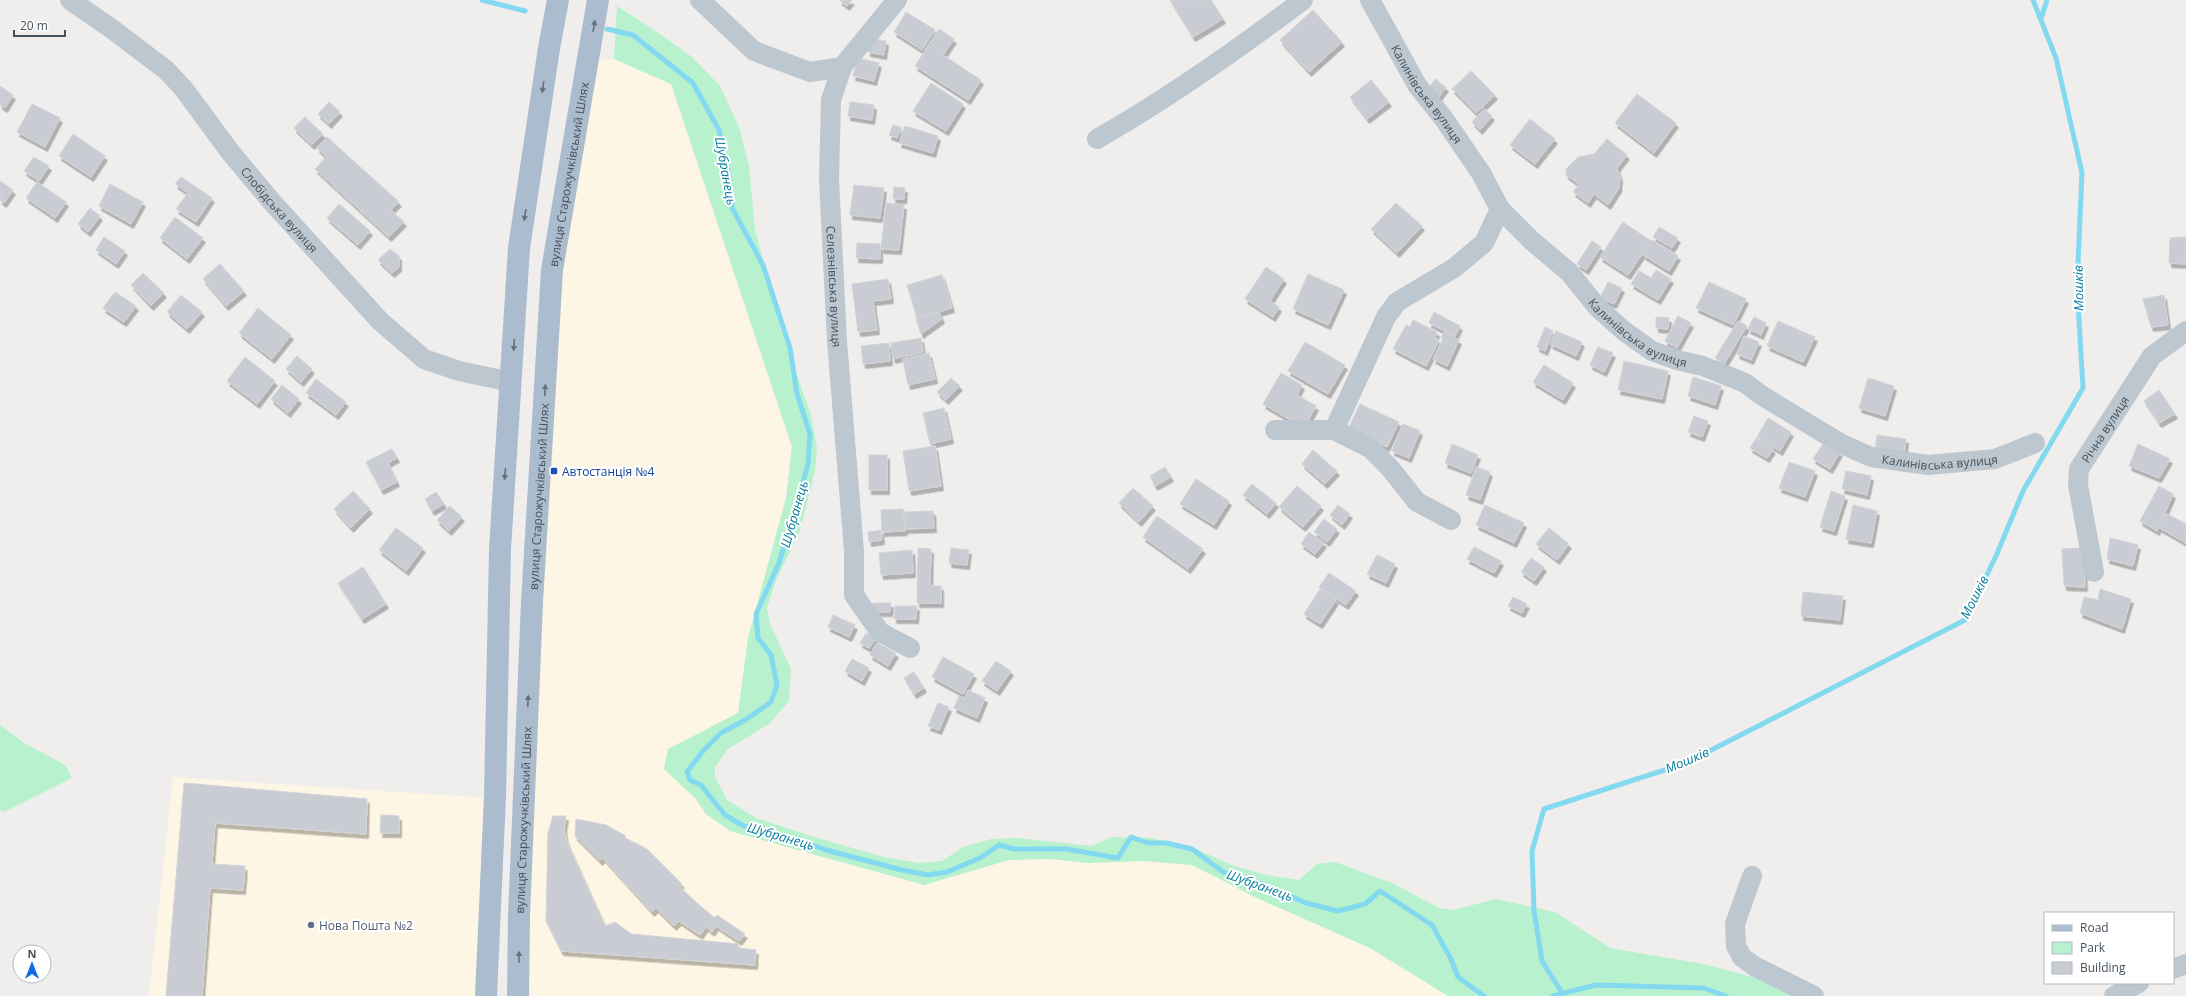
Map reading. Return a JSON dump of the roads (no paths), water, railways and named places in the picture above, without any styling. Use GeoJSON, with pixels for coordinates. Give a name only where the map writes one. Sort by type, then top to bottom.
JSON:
{"type":"FeatureCollection","features":[{"type":"Feature","properties":{"kind":"main road"},"geometry":{"type":"LineString","coordinates":[[486,996],[495,796],[500,549],[519,248],[549,48],[558,0]]}},
{"type":"Feature","properties":{"kind":"main road","name":"вулиця Старожучківський Шлях"},"geometry":{"type":"LineString","coordinates":[[518,996],[519,916],[532,602],[554,251],[598,0]]}},
{"type":"Feature","properties":{"kind":"main road"},"geometry":{"type":"LineString","coordinates":[[519,248],[554,251]]}},
{"type":"Feature","properties":{"kind":"street","name":"Слобідська вулиця"},"geometry":{"type":"LineString","coordinates":[[70,0],[112,29],[170,75],[183,88],[231,153],[272,202],[380,321],[424,359],[459,371],[511,382]]}},
{"type":"Feature","properties":{"kind":"street"},"geometry":{"type":"LineString","coordinates":[[700,0],[754,51],[810,72],[842,67],[897,0]]}},
{"type":"Feature","properties":{"kind":"street"},"geometry":{"type":"LineString","coordinates":[[1097,140],[1152,108],[1264,30],[1303,0]]}},
{"type":"Feature","properties":{"kind":"street","name":"Калинівська вулиця"},"geometry":{"type":"LineString","coordinates":[[1370,0],[1417,85],[1481,173],[1500,209],[1532,241],[1569,272],[1598,308],[1624,331],[1652,351],[1677,360],[1703,366],[1745,383],[1761,395],[1840,443],[1871,457],[1928,465],[1995,459],[2035,443]]}},
{"type":"Feature","properties":{"kind":"street","name":"Селезнівська вулиця"},"geometry":{"type":"LineString","coordinates":[[842,67],[831,100],[829,179],[837,341],[854,551],[854,595],[880,632],[910,648]]}},
{"type":"Feature","properties":{"kind":"street"},"geometry":{"type":"LineString","coordinates":[[1334,430],[1386,317],[1397,302],[1454,268],[1484,243],[1500,209]]}},
{"type":"Feature","properties":{"kind":"street","name":"Річна вулиця"},"geometry":{"type":"LineString","coordinates":[[2094,572],[2078,485],[2080,469],[2152,356],[2186,331]]}},
{"type":"Feature","properties":{"kind":"street"},"geometry":{"type":"LineString","coordinates":[[1275,430],[1334,430],[1370,448],[1390,468],[1417,502],[1451,520]]}},
{"type":"Feature","properties":{"kind":"street"},"geometry":{"type":"LineString","coordinates":[[1752,876],[1735,924],[1736,946],[1742,957],[1754,966],[1814,996]]}},
{"type":"Feature","properties":{"kind":"street"},"geometry":{"type":"LineString","coordinates":[[2174,969],[2186,964]]}},
{"type":"Feature","properties":{"kind":"street"},"geometry":{"type":"LineString","coordinates":[[2114,996],[2137,984]]}},
{"type":"Feature","properties":{"kind":"waterway","name":"Шубранець"},"geometry":{"type":"LineString","coordinates":[[482,0],[525,11]]}},
{"type":"Feature","properties":{"kind":"waterway","name":"Мошків"},"geometry":{"type":"LineString","coordinates":[[1562,993],[1542,961],[1534,911],[1532,851],[1544,809],[1686,763],[1965,620],[1996,556],[2023,491],[2083,388],[2077,286],[2082,173],[2056,58],[2033,0]]}},
{"type":"Feature","properties":{"kind":"waterway"},"geometry":{"type":"LineString","coordinates":[[2041,19],[2047,0]]}},
{"type":"Feature","properties":{"kind":"waterway","name":"Шубранець"},"geometry":{"type":"LineString","coordinates":[[607,29],[633,35],[693,83],[719,130],[729,176],[732,208],[763,265],[790,348],[797,394],[810,434],[808,464],[794,514],[779,563],[756,614],[758,638],[771,655],[777,685],[771,702],[745,720],[721,733],[703,751],[687,772],[690,780],[701,785],[725,815],[744,826],[765,834],[796,839],[826,850],[902,870],[928,875],[947,872],[980,858],[999,845],[1014,849],[1066,849],[1118,858],[1131,837],[1148,843],[1166,843],[1192,849],[1223,872],[1268,886],[1306,903],[1338,911],[1365,904],[1380,891],[1432,925],[1451,959],[1458,977],[1484,996]]}},
{"type":"Feature","properties":{"kind":"waterway","name":"Шубранець"},"geometry":{"type":"LineString","coordinates":[[1553,996],[1596,985],[1704,988],[1726,996]]}},
{"type":"Feature","properties":{"kind":"place","name":"Автостанція №4"},"geometry":{"type":"Point","coordinates":[554,471]}},
{"type":"Feature","properties":{"kind":"place","name":"Нова Пошта №2"},"geometry":{"type":"Point","coordinates":[311,925]}}]}
